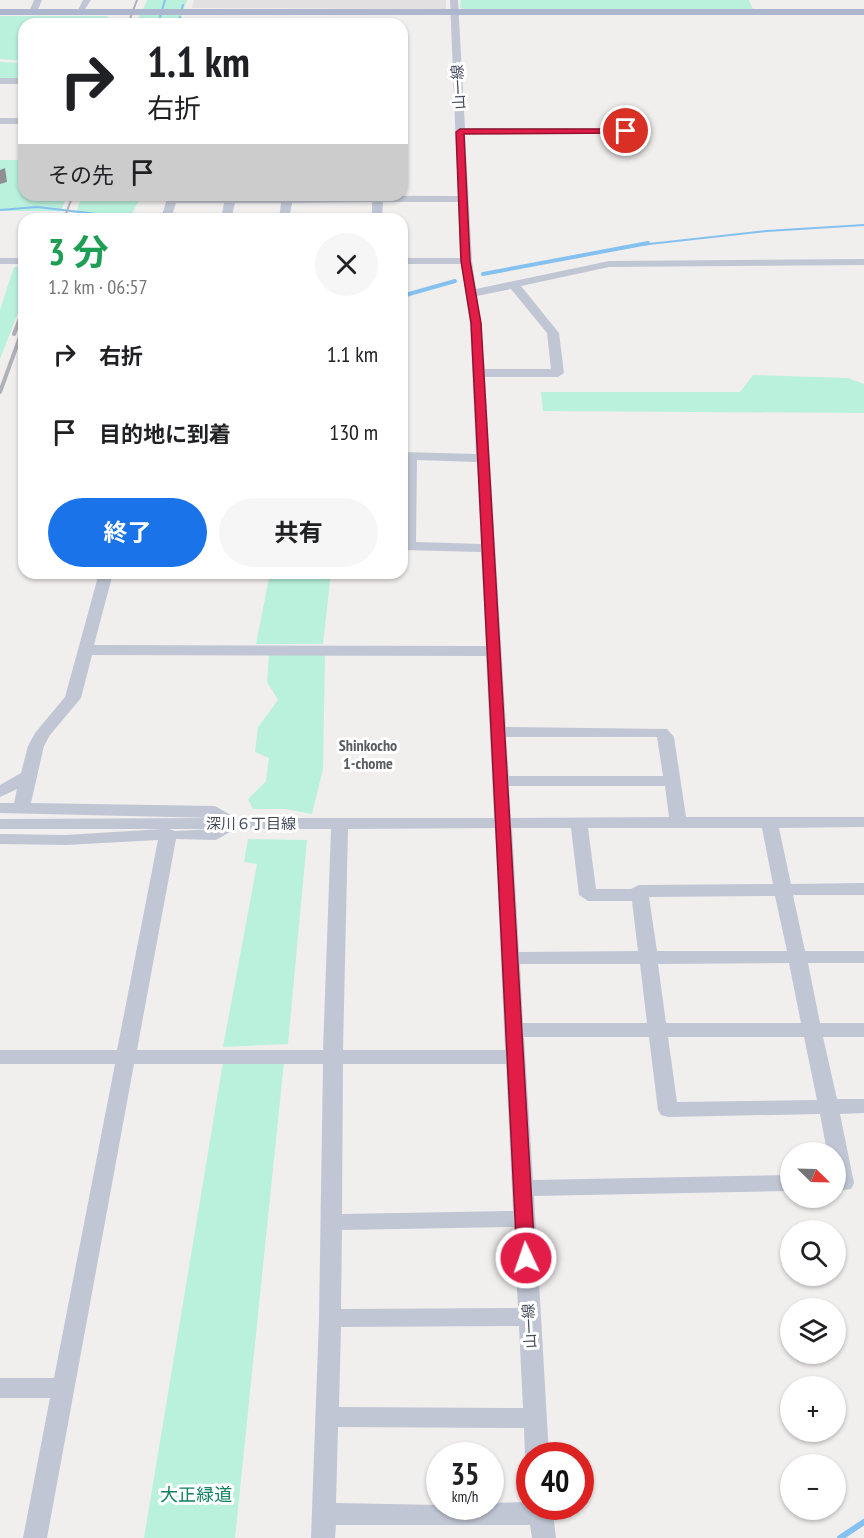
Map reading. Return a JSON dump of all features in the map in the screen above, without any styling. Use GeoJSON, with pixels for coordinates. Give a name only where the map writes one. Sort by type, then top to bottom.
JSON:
{"type":"FeatureCollection","features":[{"type":"Feature","properties":{"kind":"main road"},"geometry":{"type":"LineString","coordinates":[[0,12],[864,12]]}},
{"type":"Feature","properties":{"kind":"street"},"geometry":{"type":"LineString","coordinates":[[33,12],[38,0]]}},
{"type":"Feature","properties":{"kind":"street"},"geometry":{"type":"LineString","coordinates":[[81,12],[87,0]]}},
{"type":"Feature","properties":{"kind":"street","name":"山一線"},"geometry":{"type":"LineString","coordinates":[[454,0],[462,199],[478,373],[536,1442]]}},
{"type":"Feature","properties":{"kind":"street"},"geometry":{"type":"LineString","coordinates":[[0,81],[18,81]]}},
{"type":"Feature","properties":{"kind":"street"},"geometry":{"type":"LineString","coordinates":[[0,121],[18,121]]}},
{"type":"Feature","properties":{"kind":"street"},"geometry":{"type":"LineString","coordinates":[[460,132],[646,131]]}},
{"type":"Feature","properties":{"kind":"street"},"geometry":{"type":"LineString","coordinates":[[408,198],[462,199]]}},
{"type":"Feature","properties":{"kind":"street"},"geometry":{"type":"LineString","coordinates":[[0,261],[18,261]]}},
{"type":"Feature","properties":{"kind":"street"},"geometry":{"type":"LineString","coordinates":[[408,261],[466,261]]}},
{"type":"Feature","properties":{"kind":"street"},"geometry":{"type":"LineString","coordinates":[[471,294],[609,264],[633,262],[864,262]]}},
{"type":"Feature","properties":{"kind":"street"},"geometry":{"type":"LineString","coordinates":[[478,373],[558,373],[553,333],[514,285]]}},
{"type":"Feature","properties":{"kind":"street"},"geometry":{"type":"LineString","coordinates":[[408,456],[483,458]]}},
{"type":"Feature","properties":{"kind":"street"},"geometry":{"type":"LineString","coordinates":[[408,546],[488,548]]}},
{"type":"Feature","properties":{"kind":"street"},"geometry":{"type":"LineString","coordinates":[[21,808],[36,746],[43,733],[72,698],[87,650],[105,579]]}},
{"type":"Feature","properties":{"kind":"street"},"geometry":{"type":"LineString","coordinates":[[87,650],[493,651]]}},
{"type":"Feature","properties":{"kind":"street"},"geometry":{"type":"LineString","coordinates":[[498,732],[661,732],[666,738],[678,822]]}},
{"type":"Feature","properties":{"kind":"street"},"geometry":{"type":"LineString","coordinates":[[0,792],[28,776]]}},
{"type":"Feature","properties":{"kind":"street"},"geometry":{"type":"LineString","coordinates":[[500,781],[672,781]]}},
{"type":"Feature","properties":{"kind":"street"},"geometry":{"type":"LineString","coordinates":[[0,808],[215,812],[232,823],[216,836],[168,834],[66,840],[0,839]]}},
{"type":"Feature","properties":{"kind":"street","name":"深川６丁目線"},"geometry":{"type":"LineString","coordinates":[[0,824],[502,821],[864,822]]}},
{"type":"Feature","properties":{"kind":"street"},"geometry":{"type":"LineString","coordinates":[[340,822],[324,1526],[516,1520]]}},
{"type":"Feature","properties":{"kind":"street"},"geometry":{"type":"LineString","coordinates":[[579,822],[588,895],[640,895]]}},
{"type":"Feature","properties":{"kind":"street"},"geometry":{"type":"LineString","coordinates":[[769,822],[836,1142]]}},
{"type":"Feature","properties":{"kind":"street"},"geometry":{"type":"LineString","coordinates":[[35,1538],[168,834]]}},
{"type":"Feature","properties":{"kind":"street"},"geometry":{"type":"LineString","coordinates":[[864,889],[639,891],[668,1110],[864,1106]]}},
{"type":"Feature","properties":{"kind":"street"},"geometry":{"type":"LineString","coordinates":[[510,957],[864,957]]}},
{"type":"Feature","properties":{"kind":"street"},"geometry":{"type":"LineString","coordinates":[[514,1030],[864,1030]]}},
{"type":"Feature","properties":{"kind":"street"},"geometry":{"type":"LineString","coordinates":[[0,1057],[515,1057]]}},
{"type":"Feature","properties":{"kind":"street"},"geometry":{"type":"LineString","coordinates":[[522,1188],[780,1184]]}},
{"type":"Feature","properties":{"kind":"street"},"geometry":{"type":"LineString","coordinates":[[331,1222],[524,1219]]}},
{"type":"Feature","properties":{"kind":"street"},"geometry":{"type":"LineString","coordinates":[[330,1318],[529,1317]]}},
{"type":"Feature","properties":{"kind":"street"},"geometry":{"type":"LineString","coordinates":[[0,1388],[62,1388]]}},
{"type":"Feature","properties":{"kind":"street"},"geometry":{"type":"LineString","coordinates":[[328,1417],[535,1418]]}},
{"type":"Feature","properties":{"kind":"shaded area"},"geometry":{"type":"Polygon","coordinates":[[[194,0],[446,0],[446,9],[192,8],[194,0]]]}},
{"type":"Feature","properties":{"kind":"green space"},"geometry":{"type":"Polygon","coordinates":[[[147,0],[187,0],[184,9],[143,10],[147,0]]]}},
{"type":"Feature","properties":{"kind":"green space"},"geometry":{"type":"Polygon","coordinates":[[[461,0],[749,0],[753,9],[472,10],[460,8],[461,0]]]}},
{"type":"Feature","properties":{"kind":"green space"},"geometry":{"type":"Polygon","coordinates":[[[140,15],[182,15],[181,18],[139,18],[140,15]]]}},
{"type":"Feature","properties":{"kind":"green space"},"geometry":{"type":"Polygon","coordinates":[[[0,16],[108,16],[107,18],[18,18],[18,60],[0,59],[0,16]]]}},
{"type":"Feature","properties":{"kind":"green space"},"geometry":{"type":"Polygon","coordinates":[[[0,62],[18,63],[18,79],[0,79],[0,62]]]}},
{"type":"Feature","properties":{"kind":"green space"},"geometry":{"type":"Polygon","coordinates":[[[0,160],[18,160],[18,201],[65,201],[61,211],[0,211],[0,160]]]}},
{"type":"Feature","properties":{"kind":"green space"},"geometry":{"type":"Polygon","coordinates":[[[80,201],[139,201],[132,213],[76,213],[80,201]]]}},
{"type":"Feature","properties":{"kind":"green space"},"geometry":{"type":"Polygon","coordinates":[[[14,267],[18,267],[18,312],[0,359],[0,310],[14,267]]]}},
{"type":"Feature","properties":{"kind":"green space"},"geometry":{"type":"Polygon","coordinates":[[[753,375],[848,378],[864,384],[864,413],[543,411],[541,392],[740,392],[753,375]]]}},
{"type":"Feature","properties":{"kind":"green space"},"geometry":{"type":"Polygon","coordinates":[[[269,579],[330,579],[323,644],[256,644],[269,579]]]}},
{"type":"Feature","properties":{"kind":"green space"},"geometry":{"type":"Polygon","coordinates":[[[325,653],[323,769],[312,814],[285,809],[253,809],[248,799],[266,781],[269,758],[255,752],[258,727],[278,700],[267,682],[269,655],[325,653]]]}},
{"type":"Feature","properties":{"kind":"green space"},"geometry":{"type":"Polygon","coordinates":[[[248,839],[307,840],[288,1044],[223,1047],[257,864],[244,862],[248,839]]]}},
{"type":"Feature","properties":{"kind":"green space","name":"大正緑道"},"geometry":{"type":"Polygon","coordinates":[[[223,1062],[284,1062],[235,1538],[144,1538],[223,1062]]]}},
{"type":"Feature","properties":{"kind":"waterway"},"geometry":{"type":"LineString","coordinates":[[160,18],[165,0]]}},
{"type":"Feature","properties":{"kind":"waterway"},"geometry":{"type":"LineString","coordinates":[[0,210],[37,207],[88,213]]}},
{"type":"Feature","properties":{"kind":"waterway"},"geometry":{"type":"LineString","coordinates":[[640,245],[767,231],[864,225]]}},
{"type":"Feature","properties":{"kind":"waterway"},"geometry":{"type":"LineString","coordinates":[[483,274],[648,243]]}},
{"type":"Feature","properties":{"kind":"waterway"},"geometry":{"type":"LineString","coordinates":[[408,294],[455,281]]}},
{"type":"Feature","properties":{"kind":"waterway"},"geometry":{"type":"LineString","coordinates":[[840,1538],[864,1522]]}},
{"type":"Feature","properties":{"kind":"railway"},"geometry":{"type":"LineString","coordinates":[[130,18],[137,0]]}},
{"type":"Feature","properties":{"kind":"railway"},"geometry":{"type":"LineString","coordinates":[[66,213],[71,201]]}},
{"type":"Feature","properties":{"kind":"railway"},"geometry":{"type":"LineString","coordinates":[[14,334],[18,324]]}},
{"type":"Feature","properties":{"kind":"railway"},"geometry":{"type":"LineString","coordinates":[[0,392],[18,342]]}},
{"type":"Feature","properties":{"kind":"district","name":"Shinkocho 1-chome"},"geometry":{"type":"Point","coordinates":[368,754]}},
{"type":"Feature","properties":{"kind":"route"},"geometry":{"type":"LineString","coordinates":[[526,1258],[482,422],[476,323],[466,261],[460,132],[626,131]]}}]}
